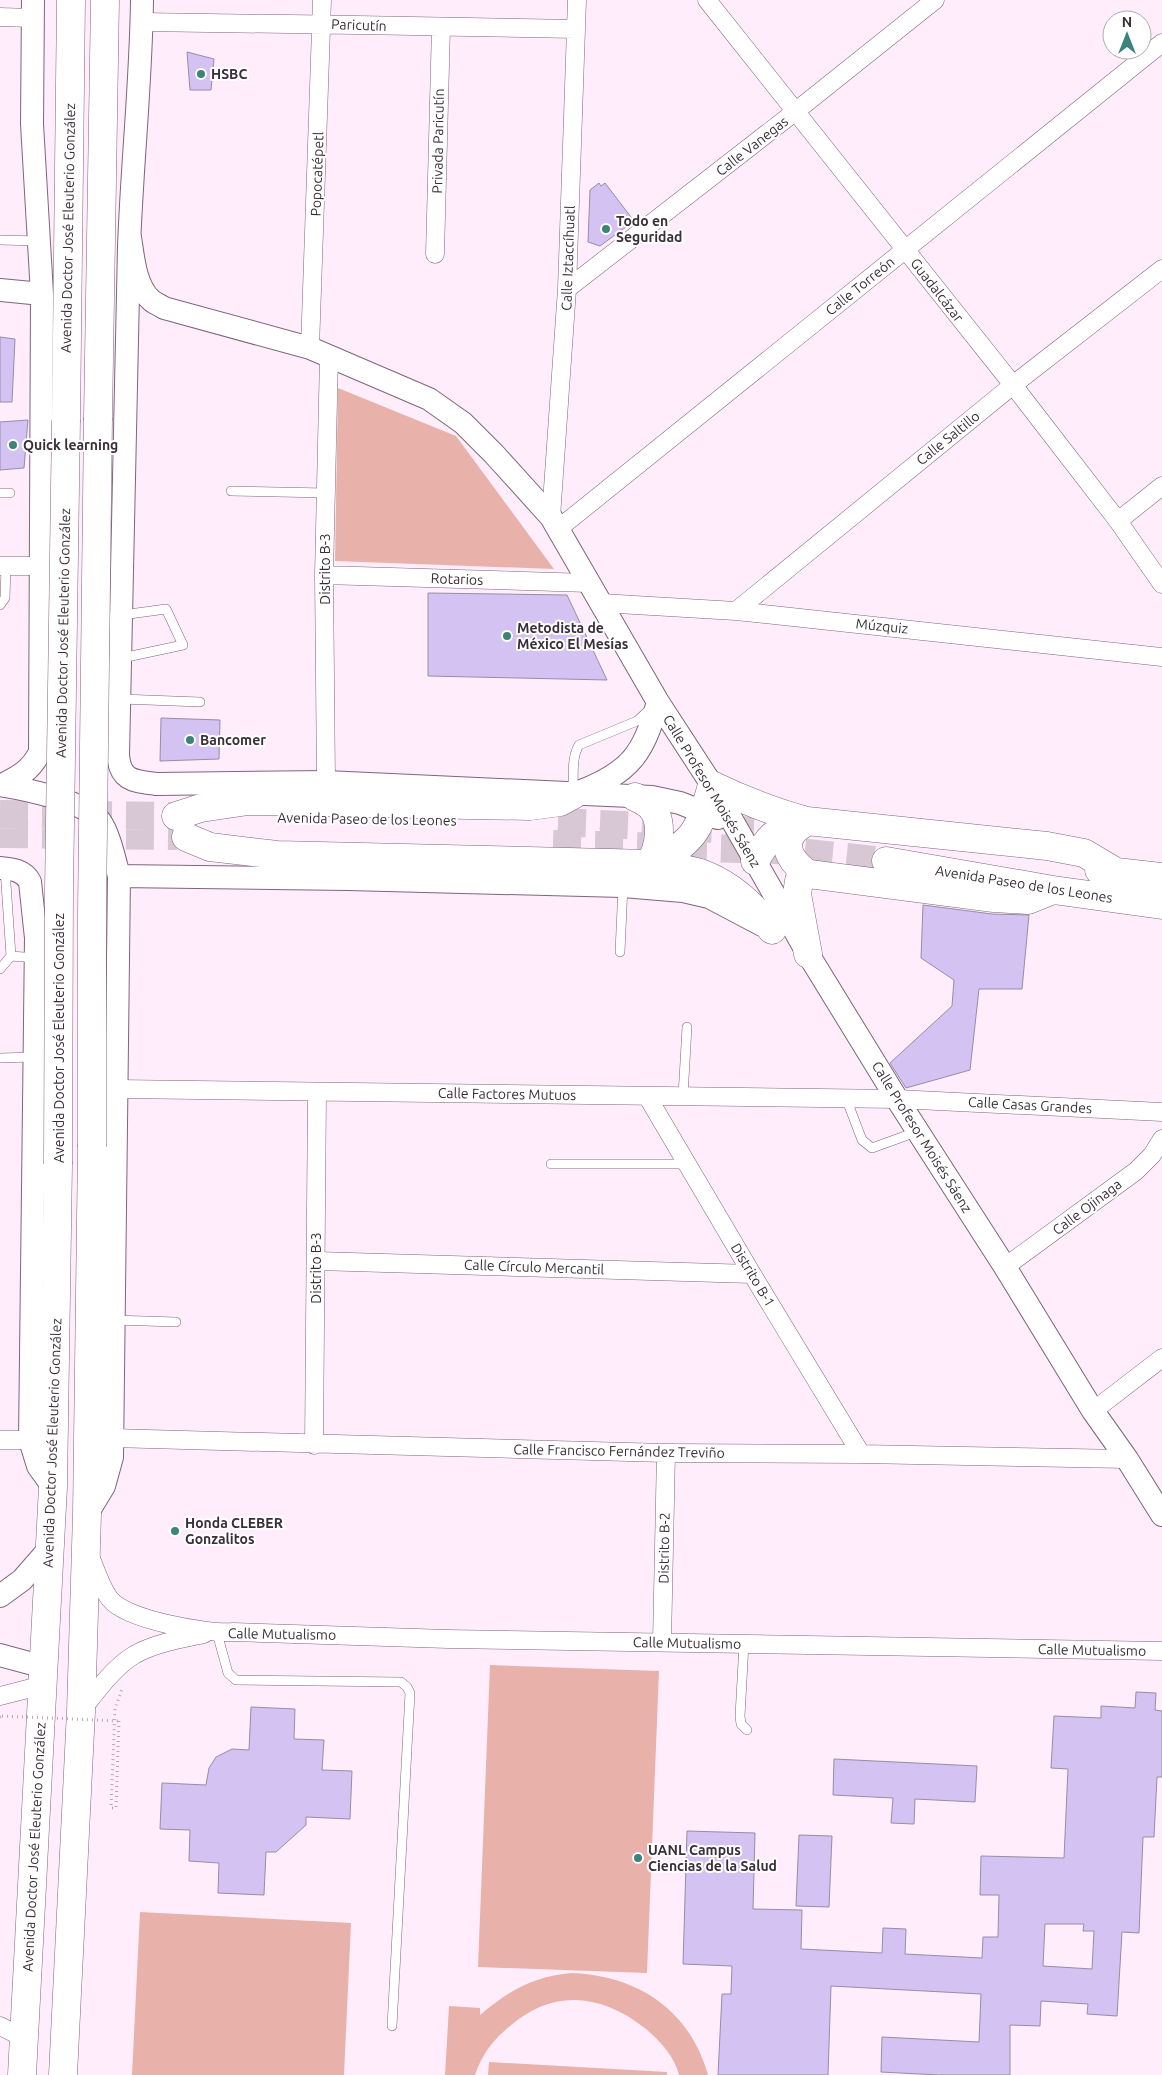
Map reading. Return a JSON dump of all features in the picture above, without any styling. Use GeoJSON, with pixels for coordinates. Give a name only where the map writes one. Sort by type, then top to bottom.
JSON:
{"type":"FeatureCollection","features":[{"type":"Feature","properties":{"kind":"main road","name":"Avenida Doctor José Eleuterio González"},"geometry":{"type":"LineString","coordinates":[[22,2075],[53,1487],[71,0]]}},
{"type":"Feature","properties":{"kind":"main road"},"geometry":{"type":"LineString","coordinates":[[62,2075],[80,1710],[87,1514],[92,1147],[92,911],[105,0]]}},
{"type":"Feature","properties":{"kind":"main road"},"geometry":{"type":"LineString","coordinates":[[650,864],[674,852],[690,840],[705,812],[712,785],[741,800],[807,821],[1047,846],[1084,853],[1116,872]]}},
{"type":"Feature","properties":{"kind":"main road"},"geometry":{"type":"LineString","coordinates":[[573,795],[560,802],[530,806],[248,801],[201,808],[179,830],[210,847],[277,855],[650,864],[703,874],[733,890],[757,909],[772,930]]}},
{"type":"Feature","properties":{"kind":"main road"},"geometry":{"type":"LineString","coordinates":[[635,796],[650,806],[657,821],[659,832],[657,845],[650,864]]}},
{"type":"Feature","properties":{"kind":"main road"},"geometry":{"type":"LineString","coordinates":[[755,861],[767,841],[782,828],[807,821]]}},
{"type":"Feature","properties":{"kind":"main road"},"geometry":{"type":"LineString","coordinates":[[807,821],[793,832],[788,844],[794,864],[809,874],[994,898],[1028,900],[1053,890]]}},
{"type":"Feature","properties":{"kind":"main road","name":"Avenida Paseo de los Leones"},"geometry":{"type":"LineString","coordinates":[[179,830],[342,838],[555,833]]}},
{"type":"Feature","properties":{"kind":"main road","name":"Avenida Paseo de los Leones"},"geometry":{"type":"LineString","coordinates":[[1162,877],[888,853],[1053,890],[1162,906]]}},
{"type":"Feature","properties":{"kind":"main road"},"geometry":{"type":"LineString","coordinates":[[808,954],[797,894],[799,881],[809,874]]}},
{"type":"Feature","properties":{"kind":"street"},"geometry":{"type":"LineString","coordinates":[[142,0],[130,237],[125,389],[119,768],[126,776],[136,781],[156,784],[326,782],[573,795],[652,797],[680,802],[735,826]]}},
{"type":"Feature","properties":{"kind":"street","name":"Popocatépetl"},"geometry":{"type":"LineString","coordinates":[[319,352],[322,0]]}},
{"type":"Feature","properties":{"kind":"street","name":"Calle Iztaccíhuatl"},"geometry":{"type":"LineString","coordinates":[[555,523],[567,289],[577,0]]}},
{"type":"Feature","properties":{"kind":"street","name":"Guadalcázar"},"geometry":{"type":"LineString","coordinates":[[707,0],[1013,385],[1118,521],[1162,584]]}},
{"type":"Feature","properties":{"kind":"street","name":"Calle Vanegas"},"geometry":{"type":"LineString","coordinates":[[567,289],[935,0]]}},
{"type":"Feature","properties":{"kind":"street"},"geometry":{"type":"LineString","coordinates":[[0,17],[32,9],[32,124],[42,294],[40,752],[33,765],[18,777],[1,786]]}},
{"type":"Feature","properties":{"kind":"street","name":"Paricutín"},"geometry":{"type":"LineString","coordinates":[[142,22],[322,23],[441,28],[576,29]]}},
{"type":"Feature","properties":{"kind":"street","name":"Privada Paricutín"},"geometry":{"type":"LineString","coordinates":[[435,254],[441,28]]}},
{"type":"Feature","properties":{"kind":"street","name":"Calle Torreón"},"geometry":{"type":"LineString","coordinates":[[555,523],[905,250],[1162,43]]}},
{"type":"Feature","properties":{"kind":"street","name":"Calle Profesor Moisés Sáenz"},"geometry":{"type":"LineString","coordinates":[[130,237],[137,274],[143,291],[151,300],[164,308],[319,352],[429,398],[462,423],[494,454],[555,523],[658,702],[712,785],[808,954],[897,1099],[1005,1267],[1093,1411],[1127,1459],[1162,1515]]}},
{"type":"Feature","properties":{"kind":"street","name":"Calle Saltillo"},"geometry":{"type":"LineString","coordinates":[[736,611],[1013,385],[1162,269]]}},
{"type":"Feature","properties":{"kind":"street"},"geometry":{"type":"LineString","coordinates":[[0,290],[42,294]]}},
{"type":"Feature","properties":{"kind":"street","name":"Distrito B-3"},"geometry":{"type":"LineString","coordinates":[[319,352],[326,493],[324,575],[326,782]]}},
{"type":"Feature","properties":{"kind":"street"},"geometry":{"type":"LineString","coordinates":[[1118,521],[1162,486]]}},
{"type":"Feature","properties":{"kind":"street"},"geometry":{"type":"LineString","coordinates":[[3,566],[41,566]]}},
{"type":"Feature","properties":{"kind":"street","name":"Rotarios"},"geometry":{"type":"LineString","coordinates":[[324,575],[589,584]]}},
{"type":"Feature","properties":{"kind":"street"},"geometry":{"type":"LineString","coordinates":[[40,596],[51,616],[70,626],[92,626],[112,616],[122,606]]}},
{"type":"Feature","properties":{"kind":"street","name":"Múzquiz"},"geometry":{"type":"LineString","coordinates":[[601,603],[736,611],[1162,657]]}},
{"type":"Feature","properties":{"kind":"street"},"geometry":{"type":"LineString","coordinates":[[40,710],[52,697],[70,689],[84,686],[103,690],[120,699]]}},
{"type":"Feature","properties":{"kind":"street"},"geometry":{"type":"LineString","coordinates":[[573,795],[599,784],[635,757],[649,732],[658,702]]}},
{"type":"Feature","properties":{"kind":"street"},"geometry":{"type":"LineString","coordinates":[[1,786],[79,805],[100,821],[111,847],[119,876],[112,1456],[104,1486],[87,1514]]}},
{"type":"Feature","properties":{"kind":"street"},"geometry":{"type":"LineString","coordinates":[[613,885],[650,864]]}},
{"type":"Feature","properties":{"kind":"street"},"geometry":{"type":"LineString","coordinates":[[2,868],[24,873],[30,882],[36,938],[30,1440],[38,1466],[53,1487]]}},
{"type":"Feature","properties":{"kind":"street"},"geometry":{"type":"LineString","coordinates":[[119,876],[613,885],[683,891],[709,897],[772,930],[808,954]]}},
{"type":"Feature","properties":{"kind":"street","name":"Calle Factores Mutuos"},"geometry":{"type":"LineString","coordinates":[[117,1089],[897,1099]]}},
{"type":"Feature","properties":{"kind":"street","name":"Distrito B-3"},"geometry":{"type":"LineString","coordinates":[[314,1445],[317,1092]]}},
{"type":"Feature","properties":{"kind":"street","name":"Distrito B-1"},"geometry":{"type":"LineString","coordinates":[[647,1096],[861,1454]]}},
{"type":"Feature","properties":{"kind":"street","name":"Calle Casas Grandes"},"geometry":{"type":"LineString","coordinates":[[897,1099],[1162,1112]]}},
{"type":"Feature","properties":{"kind":"street","name":"Calle Ojinaga"},"geometry":{"type":"LineString","coordinates":[[1005,1267],[1136,1171],[1152,1155],[1162,1139]]}},
{"type":"Feature","properties":{"kind":"street","name":"Calle Círculo Mercantil"},"geometry":{"type":"LineString","coordinates":[[317,1260],[752,1274]]}},
{"type":"Feature","properties":{"kind":"street"},"geometry":{"type":"LineString","coordinates":[[1093,1411],[1162,1358]]}},
{"type":"Feature","properties":{"kind":"street","name":"Calle Francisco Fernández Treviño"},"geometry":{"type":"LineString","coordinates":[[112,1438],[314,1445],[666,1453],[861,1454],[1127,1459]]}},
{"type":"Feature","properties":{"kind":"street"},"geometry":{"type":"LineString","coordinates":[[0,1440],[30,1440]]}},
{"type":"Feature","properties":{"kind":"street","name":"Distrito B-2"},"geometry":{"type":"LineString","coordinates":[[662,1642],[666,1453]]}},
{"type":"Feature","properties":{"kind":"street","name":"Calle Mutualismo"},"geometry":{"type":"LineString","coordinates":[[86,1546],[110,1599],[119,1607],[143,1618],[214,1633],[1162,1651]]}},
{"type":"Feature","properties":{"kind":"street"},"geometry":{"type":"LineString","coordinates":[[0,1596],[22,1580],[50,1548]]}},
{"type":"Feature","properties":{"kind":"street","name":"Calle Mutualismo"},"geometry":{"type":"LineString","coordinates":[[80,1710],[107,1680],[133,1656],[168,1642],[214,1633]]}},
{"type":"Feature","properties":{"kind":"street"},"geometry":{"type":"LineString","coordinates":[[0,1654],[43,1676]]}},
{"type":"Feature","properties":{"kind":"street"},"geometry":{"type":"LineString","coordinates":[[0,1696],[43,1676]]}},
{"type":"Feature","properties":{"kind":"street"},"geometry":{"type":"LineString","coordinates":[[0,2026],[24,2038]]}},
{"type":"Feature","properties":{"kind":"lane"},"geometry":{"type":"LineString","coordinates":[[0,240],[39,241]]}},
{"type":"Feature","properties":{"kind":"lane"},"geometry":{"type":"LineString","coordinates":[[230,492],[326,493]]}},
{"type":"Feature","properties":{"kind":"lane"},"geometry":{"type":"LineString","coordinates":[[0,605],[5,598],[3,566]]}},
{"type":"Feature","properties":{"kind":"lane"},"geometry":{"type":"LineString","coordinates":[[120,659],[183,645],[166,609],[122,606]]}},
{"type":"Feature","properties":{"kind":"lane"},"geometry":{"type":"LineString","coordinates":[[120,699],[200,702]]}},
{"type":"Feature","properties":{"kind":"lane"},"geometry":{"type":"LineString","coordinates":[[573,795],[575,751],[580,745],[637,721],[658,702]]}},
{"type":"Feature","properties":{"kind":"lane"},"geometry":{"type":"LineString","coordinates":[[0,969],[11,956],[2,868]]}},
{"type":"Feature","properties":{"kind":"lane"},"geometry":{"type":"LineString","coordinates":[[613,885],[620,952]]}},
{"type":"Feature","properties":{"kind":"lane"},"geometry":{"type":"LineString","coordinates":[[11,956],[36,958]]}},
{"type":"Feature","properties":{"kind":"lane"},"geometry":{"type":"LineString","coordinates":[[683,1096],[688,1028]]}},
{"type":"Feature","properties":{"kind":"lane"},"geometry":{"type":"LineString","coordinates":[[0,1058],[34,1057]]}},
{"type":"Feature","properties":{"kind":"lane"},"geometry":{"type":"LineString","coordinates":[[846,1098],[862,1140],[872,1148],[918,1131]]}},
{"type":"Feature","properties":{"kind":"lane"},"geometry":{"type":"LineString","coordinates":[[551,1164],[689,1164]]}},
{"type":"Feature","properties":{"kind":"lane"},"geometry":{"type":"LineString","coordinates":[[114,1320],[176,1322]]}},
{"type":"Feature","properties":{"kind":"lane"},"geometry":{"type":"LineString","coordinates":[[214,1633],[228,1673],[236,1680],[400,1682],[407,1687],[410,1694],[392,2026]]}},
{"type":"Feature","properties":{"kind":"lane"},"geometry":{"type":"LineString","coordinates":[[744,1644],[740,1716],[741,1724],[747,1730]]}},
{"type":"Feature","properties":{"kind":"path"},"geometry":{"type":"LineString","coordinates":[[1,1717],[119,1721],[116,1808],[111,1808],[115,1709],[122,1689]]}},
{"type":"Feature","properties":{"kind":"shaded area"},"geometry":{"type":"Polygon","coordinates":[[[338,388],[456,436],[554,569],[335,561],[338,388]]]}},
{"type":"Feature","properties":{"kind":"shaded area"},"geometry":{"type":"Polygon","coordinates":[[[490,1665],[659,1671],[647,1973],[478,1967],[490,1665]]]}},
{"type":"Feature","properties":{"kind":"shaded area"},"geometry":{"type":"Polygon","coordinates":[[[140,1912],[351,1923],[344,2075],[132,2075],[140,1912]]]}},
{"type":"Feature","properties":{"kind":"shaded area"},"geometry":{"type":"Polygon","coordinates":[[[571,1973],[595,1975],[618,1981],[639,1989],[658,2000],[688,2032],[700,2052],[708,2075],[679,2075],[674,2062],[666,2050],[646,2029],[612,2008],[578,2000],[561,2001],[544,2006],[527,2014],[510,2026],[493,2042],[481,2060],[475,2075],[445,2075],[449,2006],[480,2008],[480,2015],[501,1998],[522,1986],[533,1981],[571,1973]]]}},
{"type":"Feature","properties":{"kind":"shaded area"},"geometry":{"type":"Polygon","coordinates":[[[489,2062],[667,2072],[667,2075],[488,2075],[489,2062]]]}},
{"type":"Feature","properties":{"kind":"building","name":"HSBC"},"geometry":{"type":"Polygon","coordinates":[[[187,52],[214,59],[211,90],[190,90],[187,52]]]}},
{"type":"Feature","properties":{"kind":"building"},"geometry":{"type":"Polygon","coordinates":[[[599,183],[601,186],[605,183],[634,221],[600,246],[588,242],[590,190],[599,183]]]}},
{"type":"Feature","properties":{"kind":"building"},"geometry":{"type":"Polygon","coordinates":[[[0,337],[15,339],[12,402],[0,402],[0,337]]]}},
{"type":"Feature","properties":{"kind":"building","name":"Quick learning"},"geometry":{"type":"Polygon","coordinates":[[[28,420],[24,468],[0,470],[0,422],[28,420]]]}},
{"type":"Feature","properties":{"kind":"building","name":"Metodista de México El Mesías"},"geometry":{"type":"Polygon","coordinates":[[[428,593],[567,595],[607,680],[428,676],[428,593]]]}},
{"type":"Feature","properties":{"kind":"building","name":"Bancomer"},"geometry":{"type":"Polygon","coordinates":[[[161,718],[220,720],[219,759],[160,761],[161,718]]]}},
{"type":"Feature","properties":{"kind":"building"},"geometry":{"type":"Polygon","coordinates":[[[923,905],[992,914],[1029,915],[1022,989],[979,989],[970,1070],[906,1088],[890,1063],[952,1006],[954,980],[921,958],[923,905]]]}},
{"type":"Feature","properties":{"kind":"building"},"geometry":{"type":"Polygon","coordinates":[[[1136,1692],[1156,1693],[1155,1710],[1162,1711],[1162,1777],[1157,1777],[1154,1837],[1143,1837],[1139,1933],[1122,1932],[1117,2016],[1087,2014],[1088,2004],[1041,2001],[1040,2026],[1010,2025],[1010,2075],[939,2075],[881,2072],[882,2037],[979,2042],[981,1994],[831,1986],[828,2075],[718,2075],[722,1994],[731,1994],[732,1966],[683,1964],[687,1831],[755,1833],[753,1909],[802,1910],[801,1949],[882,1953],[883,1928],[906,1929],[905,1954],[982,1958],[983,1937],[998,1937],[999,1895],[980,1895],[981,1856],[1064,1858],[1068,1769],[1051,1768],[1054,1716],[1101,1718],[1101,1706],[1135,1708],[1136,1692]],[[1045,1924],[1043,1966],[1092,1969],[1094,1931],[1083,1931],[1084,1924],[1045,1924]]]}},
{"type":"Feature","properties":{"kind":"building"},"geometry":{"type":"Polygon","coordinates":[[[251,1707],[295,1709],[294,1739],[324,1740],[322,1770],[352,1771],[350,1819],[306,1817],[306,1825],[276,1852],[266,1852],[264,1895],[218,1893],[219,1863],[189,1861],[190,1830],[160,1829],[162,1783],[206,1785],[209,1768],[216,1757],[232,1749],[249,1750],[251,1707]]]}},
{"type":"Feature","properties":{"kind":"building"},"geometry":{"type":"Polygon","coordinates":[[[834,1759],[977,1766],[975,1802],[915,1799],[914,1824],[891,1823],[893,1798],[833,1795],[834,1759]]]}},
{"type":"Feature","properties":{"kind":"building"},"geometry":{"type":"Polygon","coordinates":[[[799,1835],[832,1836],[829,1907],[796,1906],[799,1835]]]}},
{"type":"Feature","properties":{"kind":"tunnel"},"geometry":{"type":"LineString","coordinates":[[0,814],[176,816]]}},
{"type":"Feature","properties":{"kind":"tunnel"},"geometry":{"type":"LineString","coordinates":[[558,822],[760,831]]}},
{"type":"Feature","properties":{"kind":"tunnel"},"geometry":{"type":"LineString","coordinates":[[0,834],[177,836]]}},
{"type":"Feature","properties":{"kind":"tunnel"},"geometry":{"type":"LineString","coordinates":[[553,844],[778,850],[886,861]]}},
{"type":"Feature","properties":{"kind":"place","name":"HSBC"},"geometry":{"type":"Point","coordinates":[201,74]}},
{"type":"Feature","properties":{"kind":"place","name":"Todo en Seguridad"},"geometry":{"type":"Point","coordinates":[606,229]}},
{"type":"Feature","properties":{"kind":"place","name":"Quick learning"},"geometry":{"type":"Point","coordinates":[13,445]}},
{"type":"Feature","properties":{"kind":"place","name":"Metodista de México El Mesías"},"geometry":{"type":"Point","coordinates":[507,636]}},
{"type":"Feature","properties":{"kind":"place","name":"Bancomer"},"geometry":{"type":"Point","coordinates":[190,740]}},
{"type":"Feature","properties":{"kind":"place","name":"Honda CLEBER Gonzalitos"},"geometry":{"type":"Point","coordinates":[175,1531]}},
{"type":"Feature","properties":{"kind":"place","name":"UANL Campus Ciencias de la Salud"},"geometry":{"type":"Point","coordinates":[638,1858]}}]}
